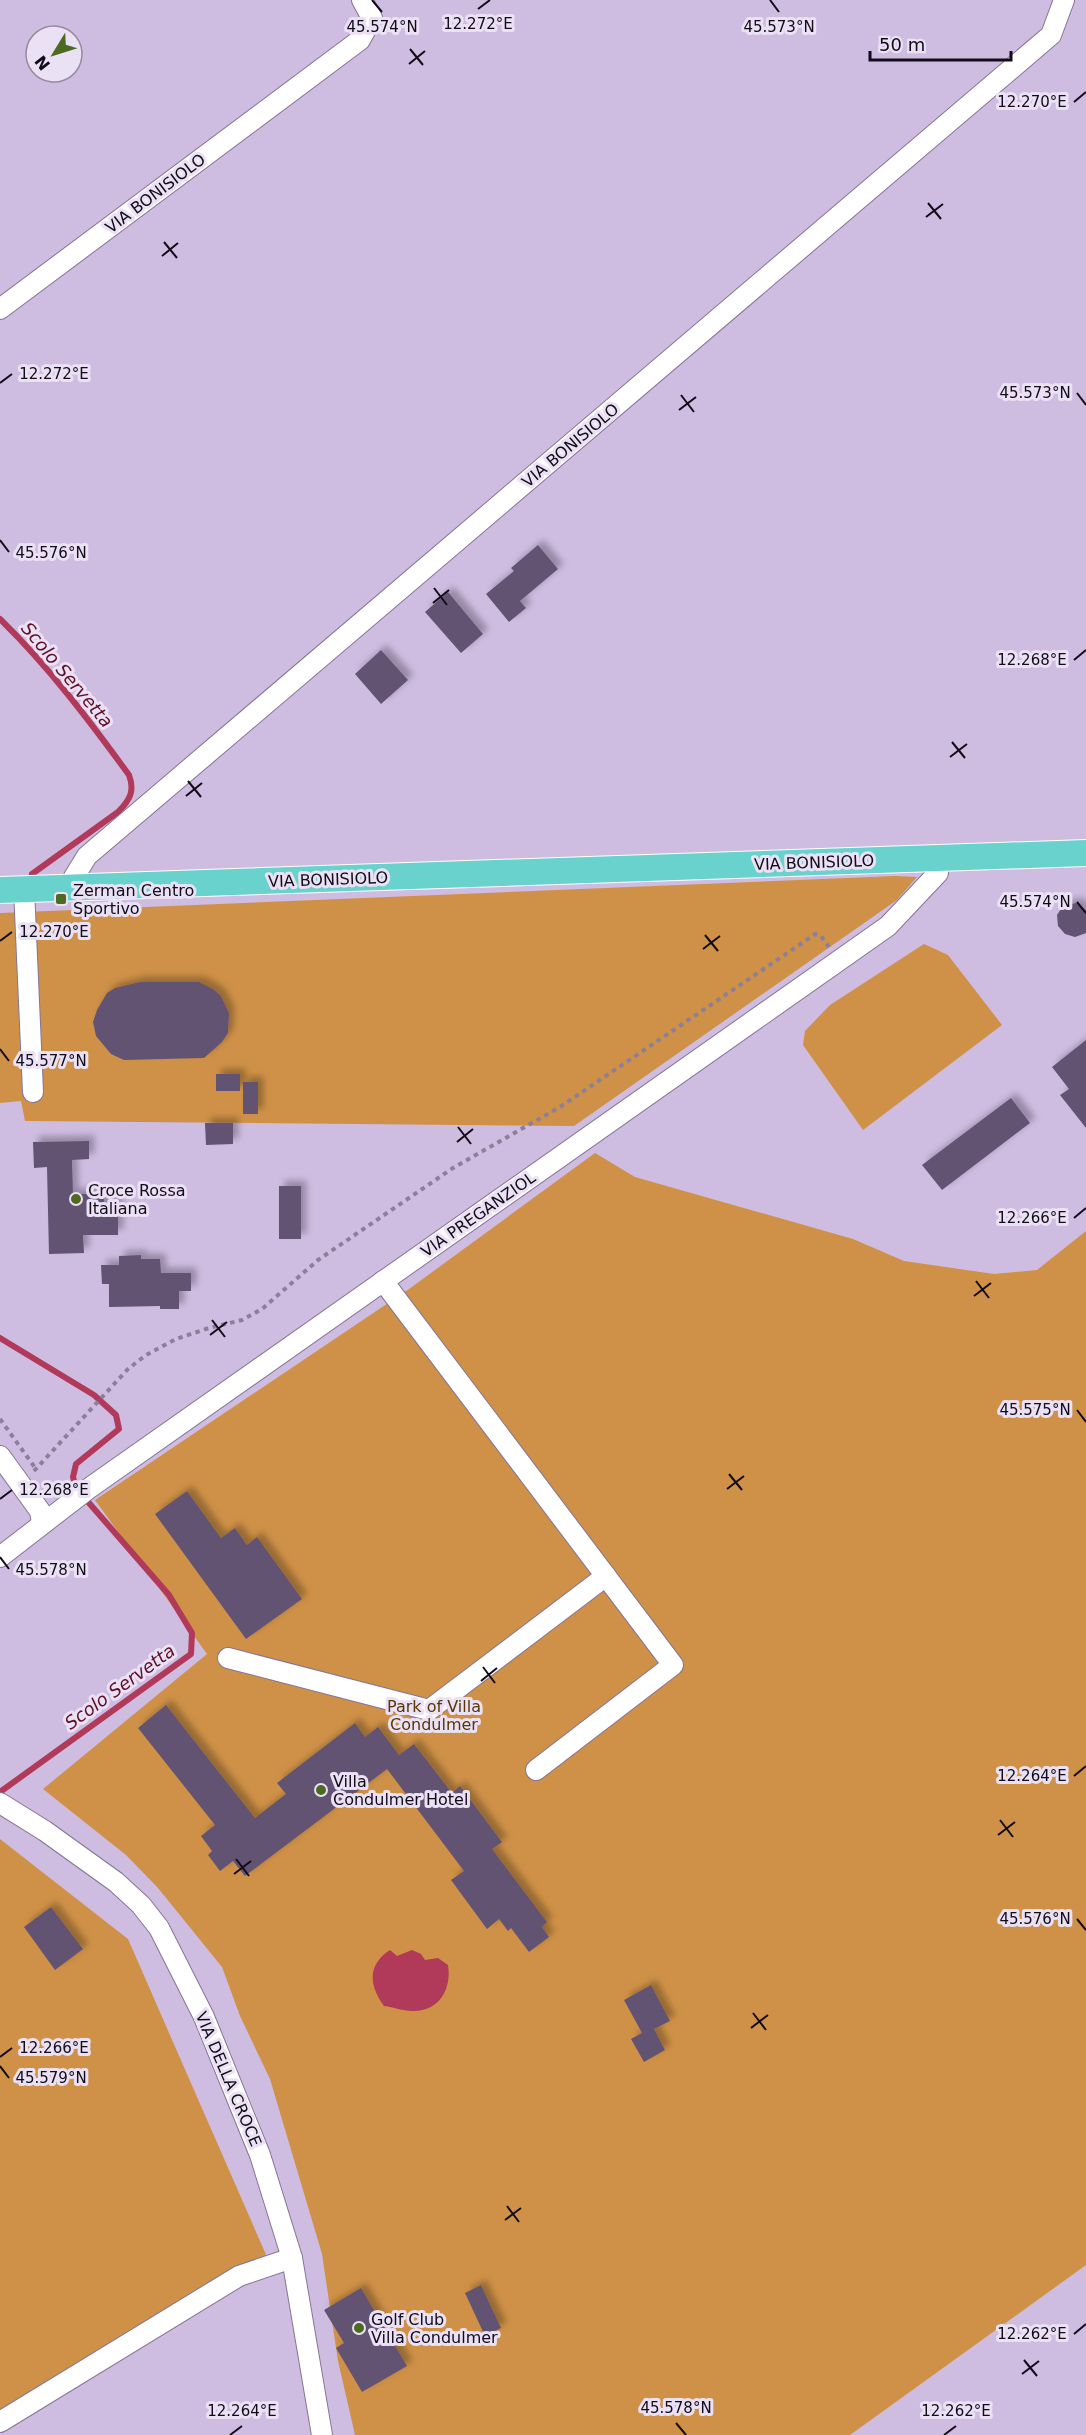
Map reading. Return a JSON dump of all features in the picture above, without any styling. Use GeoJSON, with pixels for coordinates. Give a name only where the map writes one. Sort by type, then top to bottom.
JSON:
{"type":"FeatureCollection","features":[{"type":"Feature","properties":{"kind":"main road","name":"VIA BONISIOLO"},"geometry":{"type":"LineString","coordinates":[[12,889],[1086,854]]}},
{"type":"Feature","properties":{"kind":"street","name":"VIA BONISIOLO"},"geometry":{"type":"LineString","coordinates":[[0,309],[360,40],[372,18],[362,0]]}},
{"type":"Feature","properties":{"kind":"street","name":"VIA BONISIOLO"},"geometry":{"type":"LineString","coordinates":[[74,887],[74,877],[87,856],[1051,35],[1064,0]]}},
{"type":"Feature","properties":{"kind":"street","name":"VIA PREGANZIOL"},"geometry":{"type":"LineString","coordinates":[[0,1557],[45,1516],[82,1494],[839,961],[895,919],[938,873],[937,858]]}},
{"type":"Feature","properties":{"kind":"street"},"geometry":{"type":"LineString","coordinates":[[12,889],[33,1092]]}},
{"type":"Feature","properties":{"kind":"street"},"geometry":{"type":"LineString","coordinates":[[383,1281],[673,1665],[536,1770]]}},
{"type":"Feature","properties":{"kind":"street"},"geometry":{"type":"LineString","coordinates":[[0,1456],[45,1516]]}},
{"type":"Feature","properties":{"kind":"street"},"geometry":{"type":"LineString","coordinates":[[228,1658],[429,1710],[606,1576]]}},
{"type":"Feature","properties":{"kind":"street","name":"VIA DELLA CROCE"},"geometry":{"type":"LineString","coordinates":[[4,1804],[116,1882],[141,1905],[159,1928],[204,2017],[260,2155],[292,2258],[322,2435]]}},
{"type":"Feature","properties":{"kind":"street"},"geometry":{"type":"LineString","coordinates":[[0,2422],[239,2276],[292,2258]]}},
{"type":"Feature","properties":{"kind":"path"},"geometry":{"type":"LineString","coordinates":[[21,1485],[128,1369],[146,1355],[176,1339],[242,1320],[262,1309],[318,1260],[453,1168],[560,1107],[811,936],[815,934],[821,936],[839,961]]}},
{"type":"Feature","properties":{"kind":"path"},"geometry":{"type":"LineString","coordinates":[[0,1419],[36,1469]]}},
{"type":"Feature","properties":{"kind":"green space"},"geometry":{"type":"Polygon","coordinates":[[[895,876],[917,877],[897,900],[574,1126],[25,1121],[21,1101],[0,1103],[0,913],[895,876]]]}},
{"type":"Feature","properties":{"kind":"green space"},"geometry":{"type":"Polygon","coordinates":[[[924,944],[948,955],[1002,1025],[863,1130],[803,1045],[805,1031],[830,1005],[924,944]]]}},
{"type":"Feature","properties":{"kind":"green space","name":"Golf Club Villa Condulmer"},"geometry":{"type":"Polygon","coordinates":[[[595,1153],[635,1177],[853,1239],[904,1261],[994,1274],[1037,1270],[1086,1231],[1086,2265],[850,2435],[355,2435],[338,2361],[322,2254],[270,2079],[240,2016],[222,1967],[158,1888],[126,1855],[43,1789],[207,1654],[95,1500],[409,1289],[595,1153]]]}},
{"type":"Feature","properties":{"kind":"green space"},"geometry":{"type":"Polygon","coordinates":[[[0,1839],[128,1939],[267,2257],[0,2423],[0,1839]]]}},
{"type":"Feature","properties":{"kind":"shaded area"},"geometry":{"type":"Polygon","coordinates":[[[390,1950],[397,1956],[412,1950],[421,1954],[425,1960],[438,1958],[448,1965],[449,1974],[445,1990],[442,1997],[430,2008],[412,2011],[384,2006],[375,1990],[373,1976],[377,1962],[390,1950]]]}},
{"type":"Feature","properties":{"kind":"building"},"geometry":{"type":"Polygon","coordinates":[[[538,545],[558,569],[520,601],[526,608],[509,622],[486,594],[514,571],[511,568],[538,545]]]}},
{"type":"Feature","properties":{"kind":"building"},"geometry":{"type":"Polygon","coordinates":[[[448,592],[483,634],[461,653],[425,612],[448,592]]]}},
{"type":"Feature","properties":{"kind":"building"},"geometry":{"type":"Polygon","coordinates":[[[381,650],[408,680],[381,704],[355,674],[381,650]]]}},
{"type":"Feature","properties":{"kind":"building"},"geometry":{"type":"Polygon","coordinates":[[[1076,903],[1086,910],[1086,933],[1075,937],[1065,934],[1058,926],[1057,915],[1063,906],[1076,903]]]}},
{"type":"Feature","properties":{"kind":"building"},"geometry":{"type":"Polygon","coordinates":[[[140,982],[199,982],[213,989],[221,996],[229,1013],[228,1033],[222,1042],[204,1058],[124,1060],[111,1054],[96,1036],[93,1022],[97,1010],[107,993],[115,988],[140,982]]]}},
{"type":"Feature","properties":{"kind":"building"},"geometry":{"type":"Polygon","coordinates":[[[1086,1040],[1086,1128],[1060,1095],[1069,1089],[1052,1067],[1086,1040]]]}},
{"type":"Feature","properties":{"kind":"building"},"geometry":{"type":"Polygon","coordinates":[[[216,1074],[240,1074],[240,1091],[216,1091],[216,1074]]]}},
{"type":"Feature","properties":{"kind":"building"},"geometry":{"type":"Polygon","coordinates":[[[243,1082],[258,1082],[258,1114],[243,1114],[243,1082]]]}},
{"type":"Feature","properties":{"kind":"building"},"geometry":{"type":"Polygon","coordinates":[[[1011,1098],[1030,1123],[942,1190],[922,1165],[1011,1098]]]}},
{"type":"Feature","properties":{"kind":"building"},"geometry":{"type":"Polygon","coordinates":[[[205,1123],[233,1123],[233,1144],[206,1145],[205,1123]]]}},
{"type":"Feature","properties":{"kind":"building","name":"Croce Rossa Italiana"},"geometry":{"type":"Polygon","coordinates":[[[89,1141],[89,1159],[72,1160],[73,1194],[104,1194],[104,1204],[118,1203],[118,1235],[83,1235],[84,1253],[49,1254],[47,1167],[34,1168],[33,1142],[89,1141]]]}},
{"type":"Feature","properties":{"kind":"building"},"geometry":{"type":"Polygon","coordinates":[[[279,1186],[301,1186],[301,1239],[279,1239],[279,1186]]]}},
{"type":"Feature","properties":{"kind":"building"},"geometry":{"type":"Polygon","coordinates":[[[141,1255],[141,1259],[160,1259],[161,1273],[191,1273],[191,1291],[179,1291],[179,1309],[160,1309],[160,1306],[109,1307],[109,1284],[102,1284],[101,1265],[119,1265],[119,1256],[141,1255]]]}},
{"type":"Feature","properties":{"kind":"building"},"geometry":{"type":"Polygon","coordinates":[[[187,1491],[221,1538],[235,1528],[247,1545],[257,1537],[302,1599],[246,1639],[155,1514],[187,1491]]]}},
{"type":"Feature","properties":{"kind":"building","name":"Villa Condulmer Hotel"},"geometry":{"type":"Polygon","coordinates":[[[166,1705],[255,1818],[286,1794],[277,1783],[355,1723],[365,1737],[378,1727],[399,1755],[414,1744],[452,1793],[460,1786],[502,1842],[492,1849],[547,1922],[542,1927],[549,1937],[529,1952],[511,1928],[508,1931],[499,1919],[487,1929],[451,1880],[464,1871],[387,1769],[245,1876],[233,1861],[220,1871],[208,1855],[212,1851],[201,1836],[215,1825],[138,1728],[166,1705]]]}},
{"type":"Feature","properties":{"kind":"building"},"geometry":{"type":"Polygon","coordinates":[[[51,1907],[83,1949],[55,1970],[24,1927],[51,1907]]]}},
{"type":"Feature","properties":{"kind":"building"},"geometry":{"type":"Polygon","coordinates":[[[651,1985],[670,2021],[654,2029],[665,2050],[644,2062],[631,2039],[642,2033],[624,2000],[651,1985]]]}},
{"type":"Feature","properties":{"kind":"building"},"geometry":{"type":"Polygon","coordinates":[[[481,2285],[501,2328],[485,2336],[465,2293],[481,2285]]]}},
{"type":"Feature","properties":{"kind":"building","name":"Golf Club Villa Condulmer"},"geometry":{"type":"Polygon","coordinates":[[[361,2288],[407,2366],[362,2392],[336,2348],[344,2343],[324,2310],[361,2288]]]}},
{"type":"Feature","properties":{"kind":"waterway","name":"Scolo Servetta"},"geometry":{"type":"LineString","coordinates":[[0,619],[35,655],[83,714],[129,775],[132,786],[126,803],[118,812],[32,874]]}},
{"type":"Feature","properties":{"kind":"waterway","name":"Scolo Servetta"},"geometry":{"type":"LineString","coordinates":[[0,1338],[94,1395],[116,1415],[119,1429],[76,1464],[73,1477],[76,1488],[169,1595],[192,1633],[191,1654],[0,1792]]}},
{"type":"Feature","properties":{"kind":"place","name":"Zerman Centro Sportivo"},"geometry":{"type":"Point","coordinates":[61,899]}},
{"type":"Feature","properties":{"kind":"place","name":"Croce Rossa Italiana"},"geometry":{"type":"Point","coordinates":[76,1199]}},
{"type":"Feature","properties":{"kind":"place","name":"Villa Condulmer Hotel"},"geometry":{"type":"Point","coordinates":[321,1790]}},
{"type":"Feature","properties":{"kind":"place","name":"Golf Club Villa Condulmer"},"geometry":{"type":"Point","coordinates":[359,2328]}},
{"type":"Feature","properties":{"kind":"park label","name":"Park of Villa Condulmer"},"geometry":{"type":"Point","coordinates":[434,1715]}}]}
